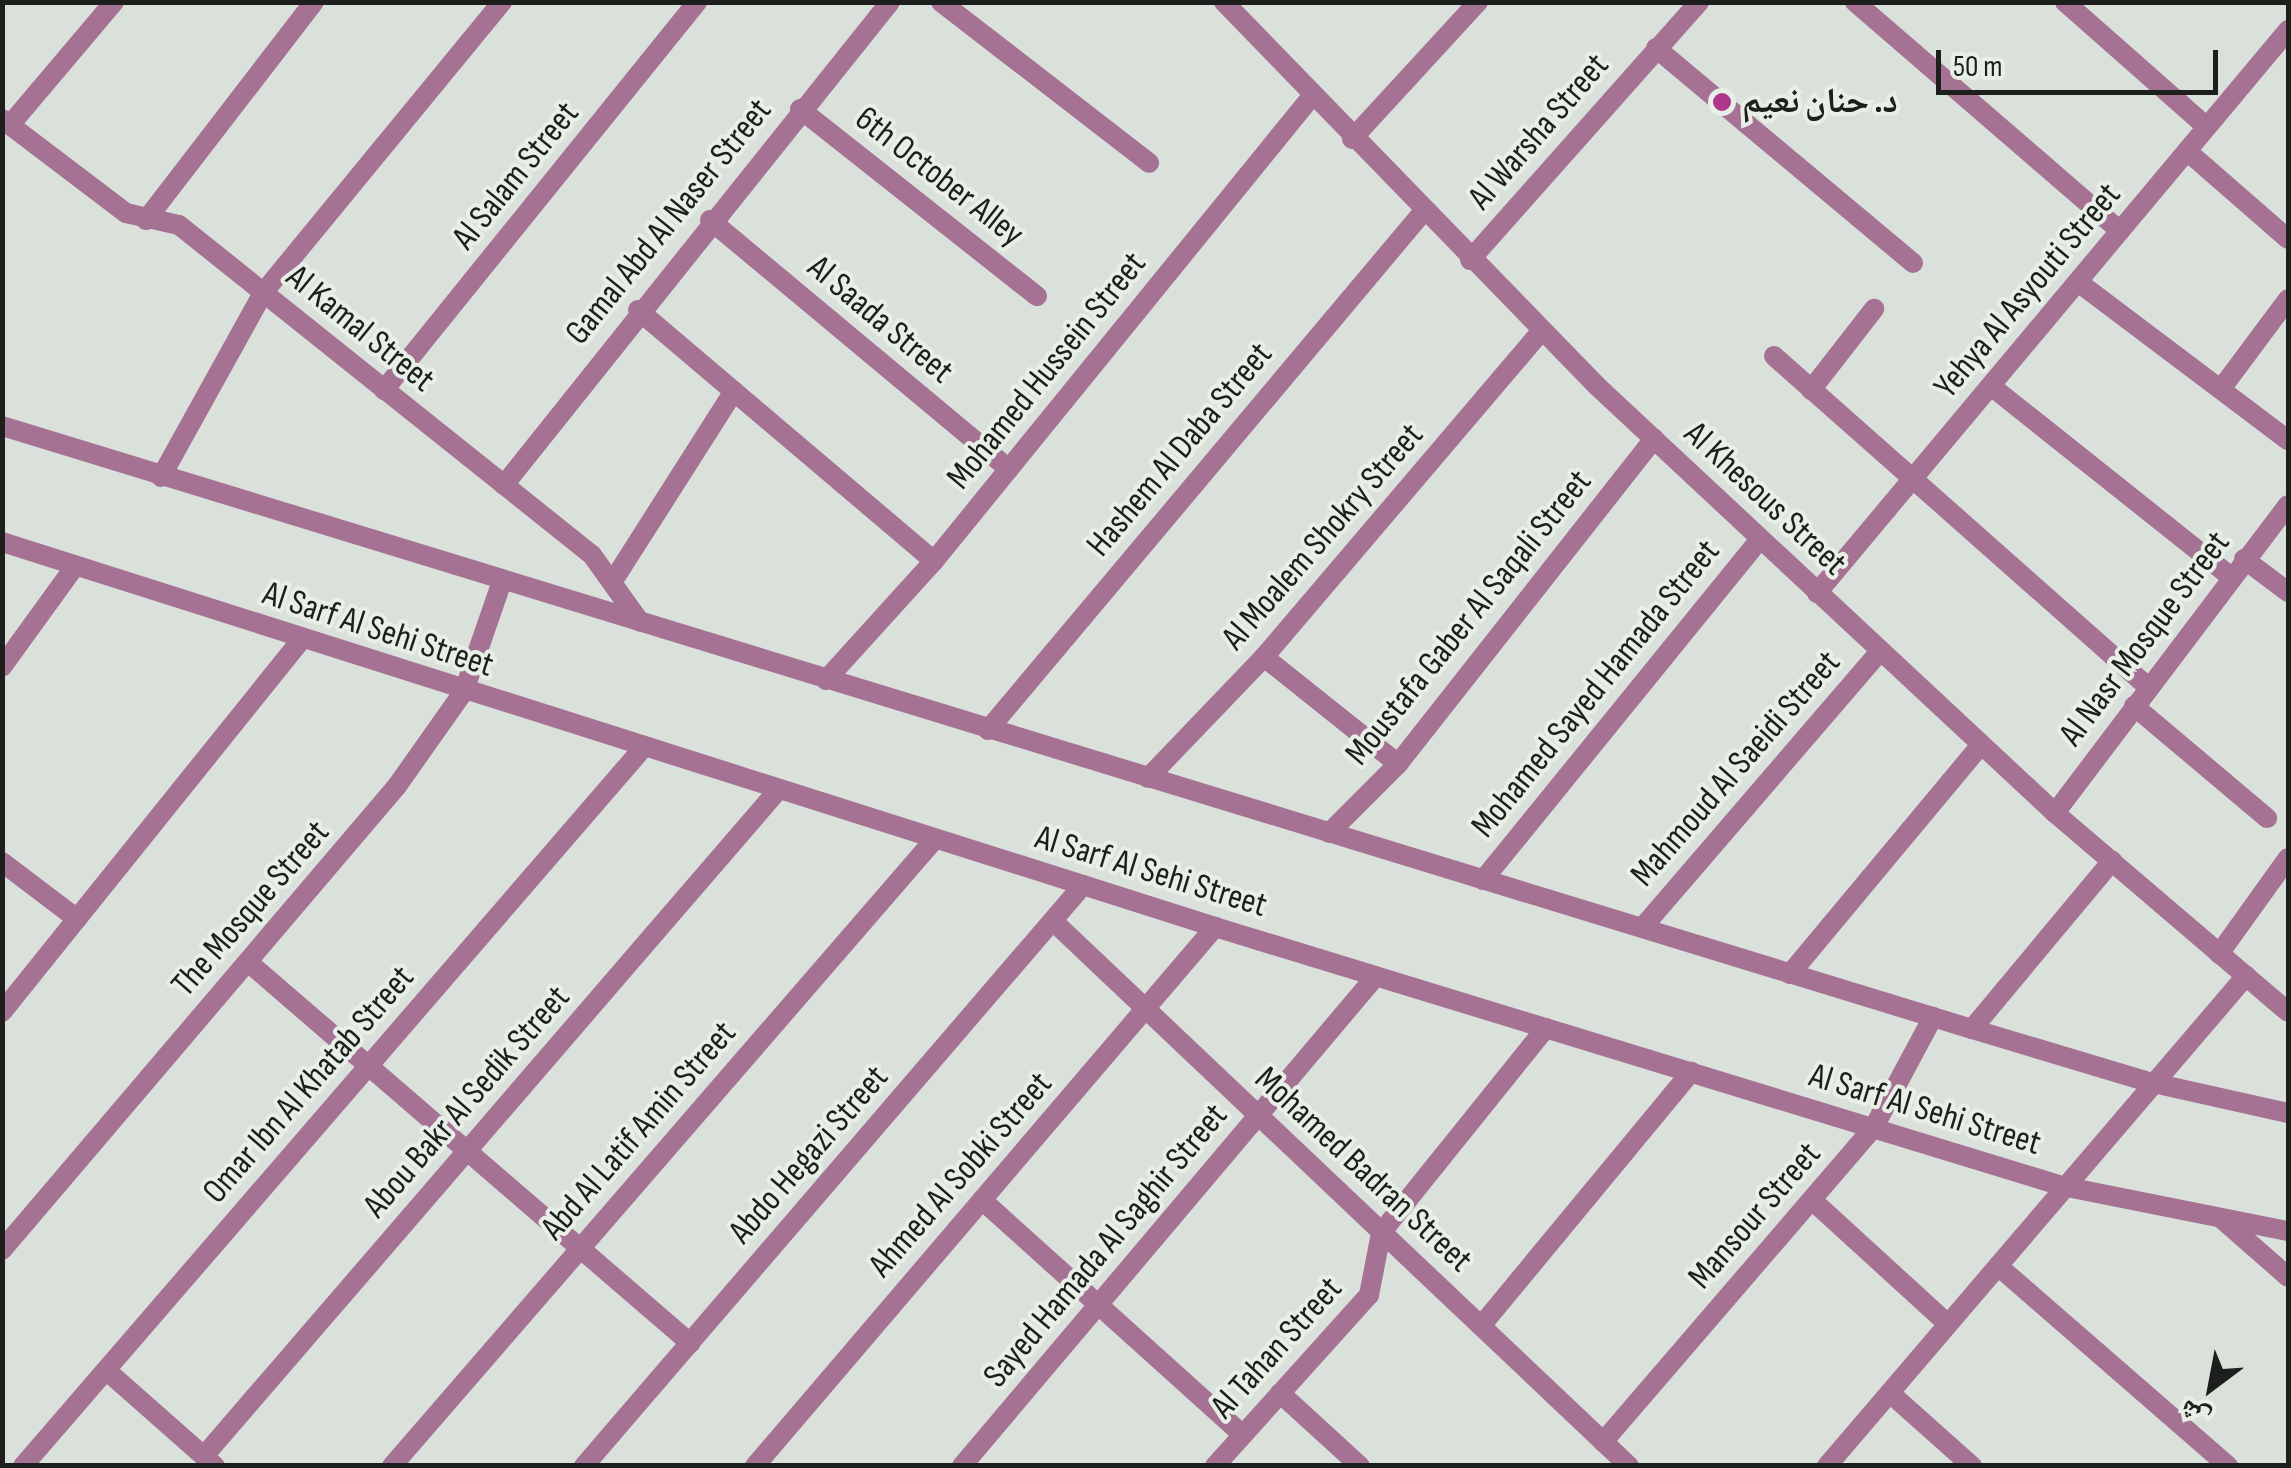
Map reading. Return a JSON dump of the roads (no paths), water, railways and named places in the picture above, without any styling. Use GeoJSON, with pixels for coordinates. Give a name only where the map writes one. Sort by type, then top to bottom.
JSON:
{"type":"FeatureCollection","features":[{"type":"Feature","properties":{"kind":"street"},"geometry":{"type":"LineString","coordinates":[[6,122],[114,2]]}},
{"type":"Feature","properties":{"kind":"street"},"geometry":{"type":"LineString","coordinates":[[146,220],[314,2]]}},
{"type":"Feature","properties":{"kind":"street"},"geometry":{"type":"LineString","coordinates":[[161,477],[263,293],[502,2]]}},
{"type":"Feature","properties":{"kind":"street","name":"Al Salam Street"},"geometry":{"type":"LineString","coordinates":[[384,390],[698,2]]}},
{"type":"Feature","properties":{"kind":"street","name":"Gamal Abd Al Naser Street"},"geometry":{"type":"LineString","coordinates":[[504,486],[638,310],[890,2]]}},
{"type":"Feature","properties":{"kind":"street"},"geometry":{"type":"LineString","coordinates":[[941,2],[1149,163]]}},
{"type":"Feature","properties":{"kind":"street"},"geometry":{"type":"LineString","coordinates":[[1352,138],[1478,2]]}},
{"type":"Feature","properties":{"kind":"street","name":"Al Warsha Street"},"geometry":{"type":"LineString","coordinates":[[1470,260],[1699,2]]}},
{"type":"Feature","properties":{"kind":"street"},"geometry":{"type":"LineString","coordinates":[[1855,2],[2120,231]]}},
{"type":"Feature","properties":{"kind":"street"},"geometry":{"type":"LineString","coordinates":[[2065,2],[2207,128]]}},
{"type":"Feature","properties":{"kind":"street","name":"Al Khesous Street"},"geometry":{"type":"LineString","coordinates":[[1232,6],[1312,96],[1541,332],[1981,744],[2288,1012]]}},
{"type":"Feature","properties":{"kind":"street","name":"Yehya Al Asyouti Street"},"geometry":{"type":"LineString","coordinates":[[1817,593],[2288,30]]}},
{"type":"Feature","properties":{"kind":"street"},"geometry":{"type":"LineString","coordinates":[[1656,48],[1913,263]]}},
{"type":"Feature","properties":{"kind":"street","name":"Mohamed Hussein Street"},"geometry":{"type":"LineString","coordinates":[[826,680],[934,561],[1312,96]]}},
{"type":"Feature","properties":{"kind":"street","name":"6th October Alley"},"geometry":{"type":"LineString","coordinates":[[800,109],[1037,296]]}},
{"type":"Feature","properties":{"kind":"street","name":"Al Kamal Street"},"geometry":{"type":"LineString","coordinates":[[6,122],[126,213],[179,225],[592,555],[642,624]]}},
{"type":"Feature","properties":{"kind":"street"},"geometry":{"type":"LineString","coordinates":[[2188,151],[2288,239]]}},
{"type":"Feature","properties":{"kind":"street","name":"Hashem Al Daba Street"},"geometry":{"type":"LineString","coordinates":[[988,730],[1423,212]]}},
{"type":"Feature","properties":{"kind":"street","name":"Al Saada Street"},"geometry":{"type":"LineString","coordinates":[[710,220],[1009,469]]}},
{"type":"Feature","properties":{"kind":"street"},"geometry":{"type":"LineString","coordinates":[[2078,282],[2288,440]]}},
{"type":"Feature","properties":{"kind":"street"},"geometry":{"type":"LineString","coordinates":[[2221,389],[2288,299]]}},
{"type":"Feature","properties":{"kind":"street"},"geometry":{"type":"LineString","coordinates":[[1811,390],[1874,309]]}},
{"type":"Feature","properties":{"kind":"street"},"geometry":{"type":"LineString","coordinates":[[638,310],[934,561]]}},
{"type":"Feature","properties":{"kind":"street","name":"Al Moalem Shokry Street"},"geometry":{"type":"LineString","coordinates":[[1148,778],[1264,657],[1541,332]]}},
{"type":"Feature","properties":{"kind":"street"},"geometry":{"type":"LineString","coordinates":[[1774,356],[2148,687]]}},
{"type":"Feature","properties":{"kind":"street"},"geometry":{"type":"LineString","coordinates":[[1991,386],[2231,577]]}},
{"type":"Feature","properties":{"kind":"street"},"geometry":{"type":"LineString","coordinates":[[613,580],[734,391]]}},
{"type":"Feature","properties":{"kind":"street"},"geometry":{"type":"LineString","coordinates":[[2,426],[1972,1029],[2150,1082],[2288,1113]]}},
{"type":"Feature","properties":{"kind":"street","name":"Moustafa Gaber Al Saqali Street"},"geometry":{"type":"LineString","coordinates":[[1330,834],[1398,764],[1654,439]]}},
{"type":"Feature","properties":{"kind":"street","name":"Al Nasr Mosque Street"},"geometry":{"type":"LineString","coordinates":[[2056,812],[2288,505]]}},
{"type":"Feature","properties":{"kind":"street","name":"Mohamed Sayed Hamada Street"},"geometry":{"type":"LineString","coordinates":[[1482,880],[1760,539]]}},
{"type":"Feature","properties":{"kind":"street","name":"Al Sarf Al Sehi Street"},"geometry":{"type":"LineString","coordinates":[[2,542],[1215,927],[2062,1186],[2288,1230]]}},
{"type":"Feature","properties":{"kind":"street"},"geometry":{"type":"LineString","coordinates":[[2244,559],[2288,592]]}},
{"type":"Feature","properties":{"kind":"street"},"geometry":{"type":"LineString","coordinates":[[2,668],[74,566]]}},
{"type":"Feature","properties":{"kind":"street","name":"The Mosque Street"},"geometry":{"type":"LineString","coordinates":[[2,1250],[397,786],[464,691],[502,581]]}},
{"type":"Feature","properties":{"kind":"street"},"geometry":{"type":"LineString","coordinates":[[2,1012],[301,640]]}},
{"type":"Feature","properties":{"kind":"street","name":"Mahmoud Al Saeidi Street"},"geometry":{"type":"LineString","coordinates":[[1642,928],[1880,651]]}},
{"type":"Feature","properties":{"kind":"street"},"geometry":{"type":"LineString","coordinates":[[1264,657],[1398,764]]}},
{"type":"Feature","properties":{"kind":"street"},"geometry":{"type":"LineString","coordinates":[[2134,706],[2267,818]]}},
{"type":"Feature","properties":{"kind":"street"},"geometry":{"type":"LineString","coordinates":[[1790,974],[1981,744]]}},
{"type":"Feature","properties":{"kind":"street","name":"Omar Ibn Al Khatab Street"},"geometry":{"type":"LineString","coordinates":[[23,1466],[643,748]]}},
{"type":"Feature","properties":{"kind":"street","name":"Abou Bakr Al Sedik Street"},"geometry":{"type":"LineString","coordinates":[[209,1461],[467,1151],[778,790]]}},
{"type":"Feature","properties":{"kind":"street","name":"Abd Al Latif Amin Street"},"geometry":{"type":"LineString","coordinates":[[392,1466],[935,839]]}},
{"type":"Feature","properties":{"kind":"street"},"geometry":{"type":"LineString","coordinates":[[2219,954],[2288,858]]}},
{"type":"Feature","properties":{"kind":"street"},"geometry":{"type":"LineString","coordinates":[[1972,1029],[2112,861]]}},
{"type":"Feature","properties":{"kind":"street"},"geometry":{"type":"LineString","coordinates":[[2,862],[77,919]]}},
{"type":"Feature","properties":{"kind":"street","name":"Abdo Hegazi Street"},"geometry":{"type":"LineString","coordinates":[[584,1466],[1083,885]]}},
{"type":"Feature","properties":{"kind":"street","name":"Mohamed Badran Street"},"geometry":{"type":"LineString","coordinates":[[1053,921],[1629,1466]]}},
{"type":"Feature","properties":{"kind":"street","name":"Ahmed Al Sobki Street"},"geometry":{"type":"LineString","coordinates":[[755,1466],[1215,927]]}},
{"type":"Feature","properties":{"kind":"street"},"geometry":{"type":"LineString","coordinates":[[248,962],[690,1343]]}},
{"type":"Feature","properties":{"kind":"street","name":"Sayed Hamada Al Saghir Street"},"geometry":{"type":"LineString","coordinates":[[962,1466],[1376,976]]}},
{"type":"Feature","properties":{"kind":"street"},"geometry":{"type":"LineString","coordinates":[[1827,1466],[2150,1082],[2246,976]]}},
{"type":"Feature","properties":{"kind":"street","name":"Mansour Street"},"geometry":{"type":"LineString","coordinates":[[1604,1442],[1874,1128],[1933,1017]]}},
{"type":"Feature","properties":{"kind":"street","name":"Al Tahan Street"},"geometry":{"type":"LineString","coordinates":[[1215,1466],[1369,1295],[1380,1232],[1546,1028]]}},
{"type":"Feature","properties":{"kind":"street"},"geometry":{"type":"LineString","coordinates":[[1481,1326],[1691,1072]]}},
{"type":"Feature","properties":{"kind":"street"},"geometry":{"type":"LineString","coordinates":[[982,1200],[1243,1435]]}},
{"type":"Feature","properties":{"kind":"street"},"geometry":{"type":"LineString","coordinates":[[1812,1200],[1948,1324]]}},
{"type":"Feature","properties":{"kind":"street"},"geometry":{"type":"LineString","coordinates":[[2223,1220],[2288,1277]]}},
{"type":"Feature","properties":{"kind":"street"},"geometry":{"type":"LineString","coordinates":[[1998,1266],[2228,1466]]}},
{"type":"Feature","properties":{"kind":"street"},"geometry":{"type":"LineString","coordinates":[[106,1370],[209,1461]]}},
{"type":"Feature","properties":{"kind":"street"},"geometry":{"type":"LineString","coordinates":[[1280,1393],[1360,1466]]}},
{"type":"Feature","properties":{"kind":"street"},"geometry":{"type":"LineString","coordinates":[[1890,1393],[1972,1466]]}},
{"type":"Feature","properties":{"kind":"place","name":"د. حنان نعيم"},"geometry":{"type":"Point","coordinates":[1722,102]}}]}
